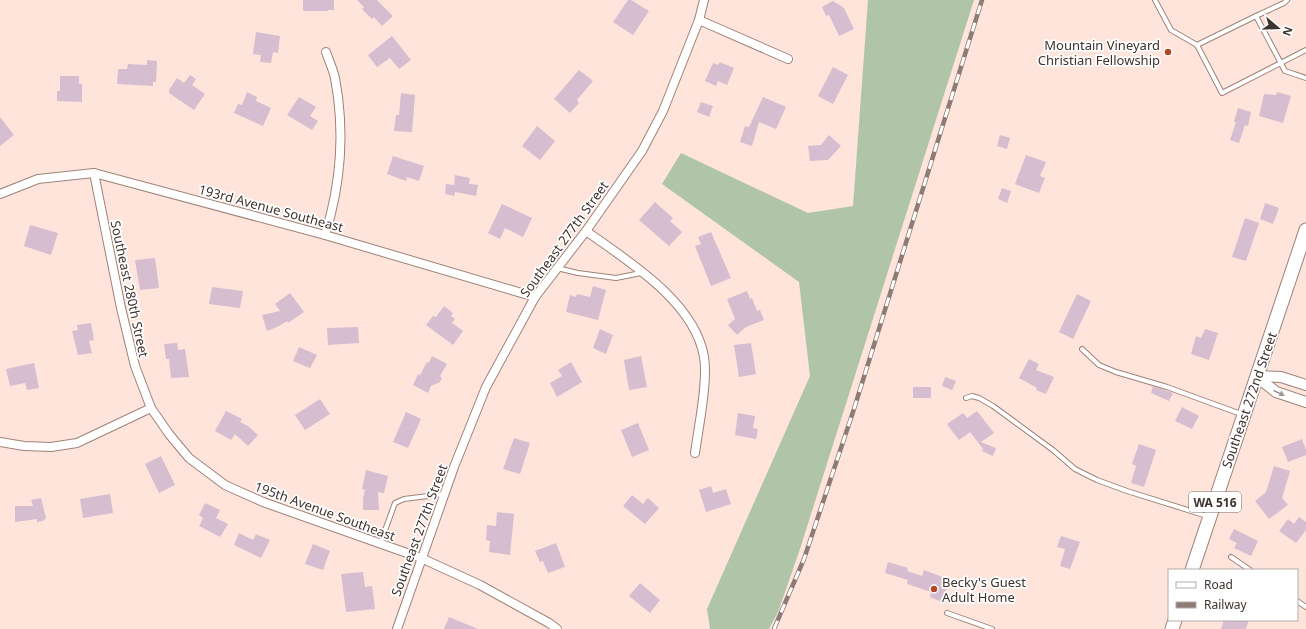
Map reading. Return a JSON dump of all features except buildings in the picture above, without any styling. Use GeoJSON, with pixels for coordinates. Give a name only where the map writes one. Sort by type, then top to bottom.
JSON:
{"type":"FeatureCollection","features":[{"type":"Feature","properties":{"kind":"main road","name":"Southeast 272nd Street"},"geometry":{"type":"LineString","coordinates":[[1192,569],[1306,230]]}},
{"type":"Feature","properties":{"kind":"street","name":"Southeast 277th Street"},"geometry":{"type":"LineString","coordinates":[[396,629],[444,494],[486,387],[535,297],[586,232],[642,151],[663,111],[699,20],[704,0]]}},
{"type":"Feature","properties":{"kind":"street"},"geometry":{"type":"LineString","coordinates":[[699,20],[788,59]]}},
{"type":"Feature","properties":{"kind":"street"},"geometry":{"type":"LineString","coordinates":[[326,52],[335,77],[340,124],[338,185],[326,235]]}},
{"type":"Feature","properties":{"kind":"street","name":"193rd Avenue Southeast"},"geometry":{"type":"LineString","coordinates":[[0,194],[38,179],[94,173],[326,235],[535,297]]}},
{"type":"Feature","properties":{"kind":"street","name":"Southeast 280th Street"},"geometry":{"type":"LineString","coordinates":[[94,173],[121,308],[135,366],[151,408]]}},
{"type":"Feature","properties":{"kind":"street"},"geometry":{"type":"LineString","coordinates":[[586,232],[630,262],[667,294],[688,317],[701,343],[705,358],[705,372],[702,409],[695,453]]}},
{"type":"Feature","properties":{"kind":"street"},"geometry":{"type":"LineString","coordinates":[[1256,376],[1281,376],[1306,385]]}},
{"type":"Feature","properties":{"kind":"street"},"geometry":{"type":"LineString","coordinates":[[1256,376],[1276,392],[1306,402]]}},
{"type":"Feature","properties":{"kind":"street"},"geometry":{"type":"LineString","coordinates":[[0,442],[24,446],[51,447],[77,443],[151,408]]}},
{"type":"Feature","properties":{"kind":"street","name":"195th Avenue Southeast"},"geometry":{"type":"LineString","coordinates":[[151,408],[169,434],[189,458],[225,485],[263,502],[421,558],[480,585],[549,623],[557,629]]}},
{"type":"Feature","properties":{"kind":"lane"},"geometry":{"type":"LineString","coordinates":[[1156,0],[1171,30],[1197,45],[1222,93],[1306,50]]}},
{"type":"Feature","properties":{"kind":"lane"},"geometry":{"type":"LineString","coordinates":[[1197,45],[1284,3],[1287,0]]}},
{"type":"Feature","properties":{"kind":"lane"},"geometry":{"type":"LineString","coordinates":[[1256,16],[1285,71],[1306,78]]}},
{"type":"Feature","properties":{"kind":"lane"},"geometry":{"type":"LineString","coordinates":[[557,268],[578,273],[616,278],[642,272]]}},
{"type":"Feature","properties":{"kind":"lane"},"geometry":{"type":"LineString","coordinates":[[1082,349],[1099,365],[1116,372],[1160,385],[1243,415]]}},
{"type":"Feature","properties":{"kind":"lane"},"geometry":{"type":"LineString","coordinates":[[966,398],[972,396],[979,398],[993,406],[1053,450],[1075,469],[1097,480],[1210,517]]}},
{"type":"Feature","properties":{"kind":"lane"},"geometry":{"type":"LineString","coordinates":[[380,544],[395,503],[404,499],[444,494]]}},
{"type":"Feature","properties":{"kind":"lane"},"geometry":{"type":"LineString","coordinates":[[1231,557],[1249,569]]}},
{"type":"Feature","properties":{"kind":"lane"},"geometry":{"type":"LineString","coordinates":[[947,613],[992,629]]}},
{"type":"Feature","properties":{"kind":"green space"},"geometry":{"type":"Polygon","coordinates":[[[868,0],[974,0],[799,552],[778,612],[769,629],[710,629],[707,609],[810,376],[799,282],[662,184],[681,153],[808,213],[853,206],[868,0]]]}},
{"type":"Feature","properties":{"kind":"railway"},"geometry":{"type":"LineString","coordinates":[[774,629],[804,559],[853,412],[982,0]]}},
{"type":"Feature","properties":{"kind":"place","name":"Mountain Vineyard Christian Fellowship"},"geometry":{"type":"Point","coordinates":[1168,52]}},
{"type":"Feature","properties":{"kind":"place","name":"Becky's Guest Adult Home"},"geometry":{"type":"Point","coordinates":[934,589]}}]}
